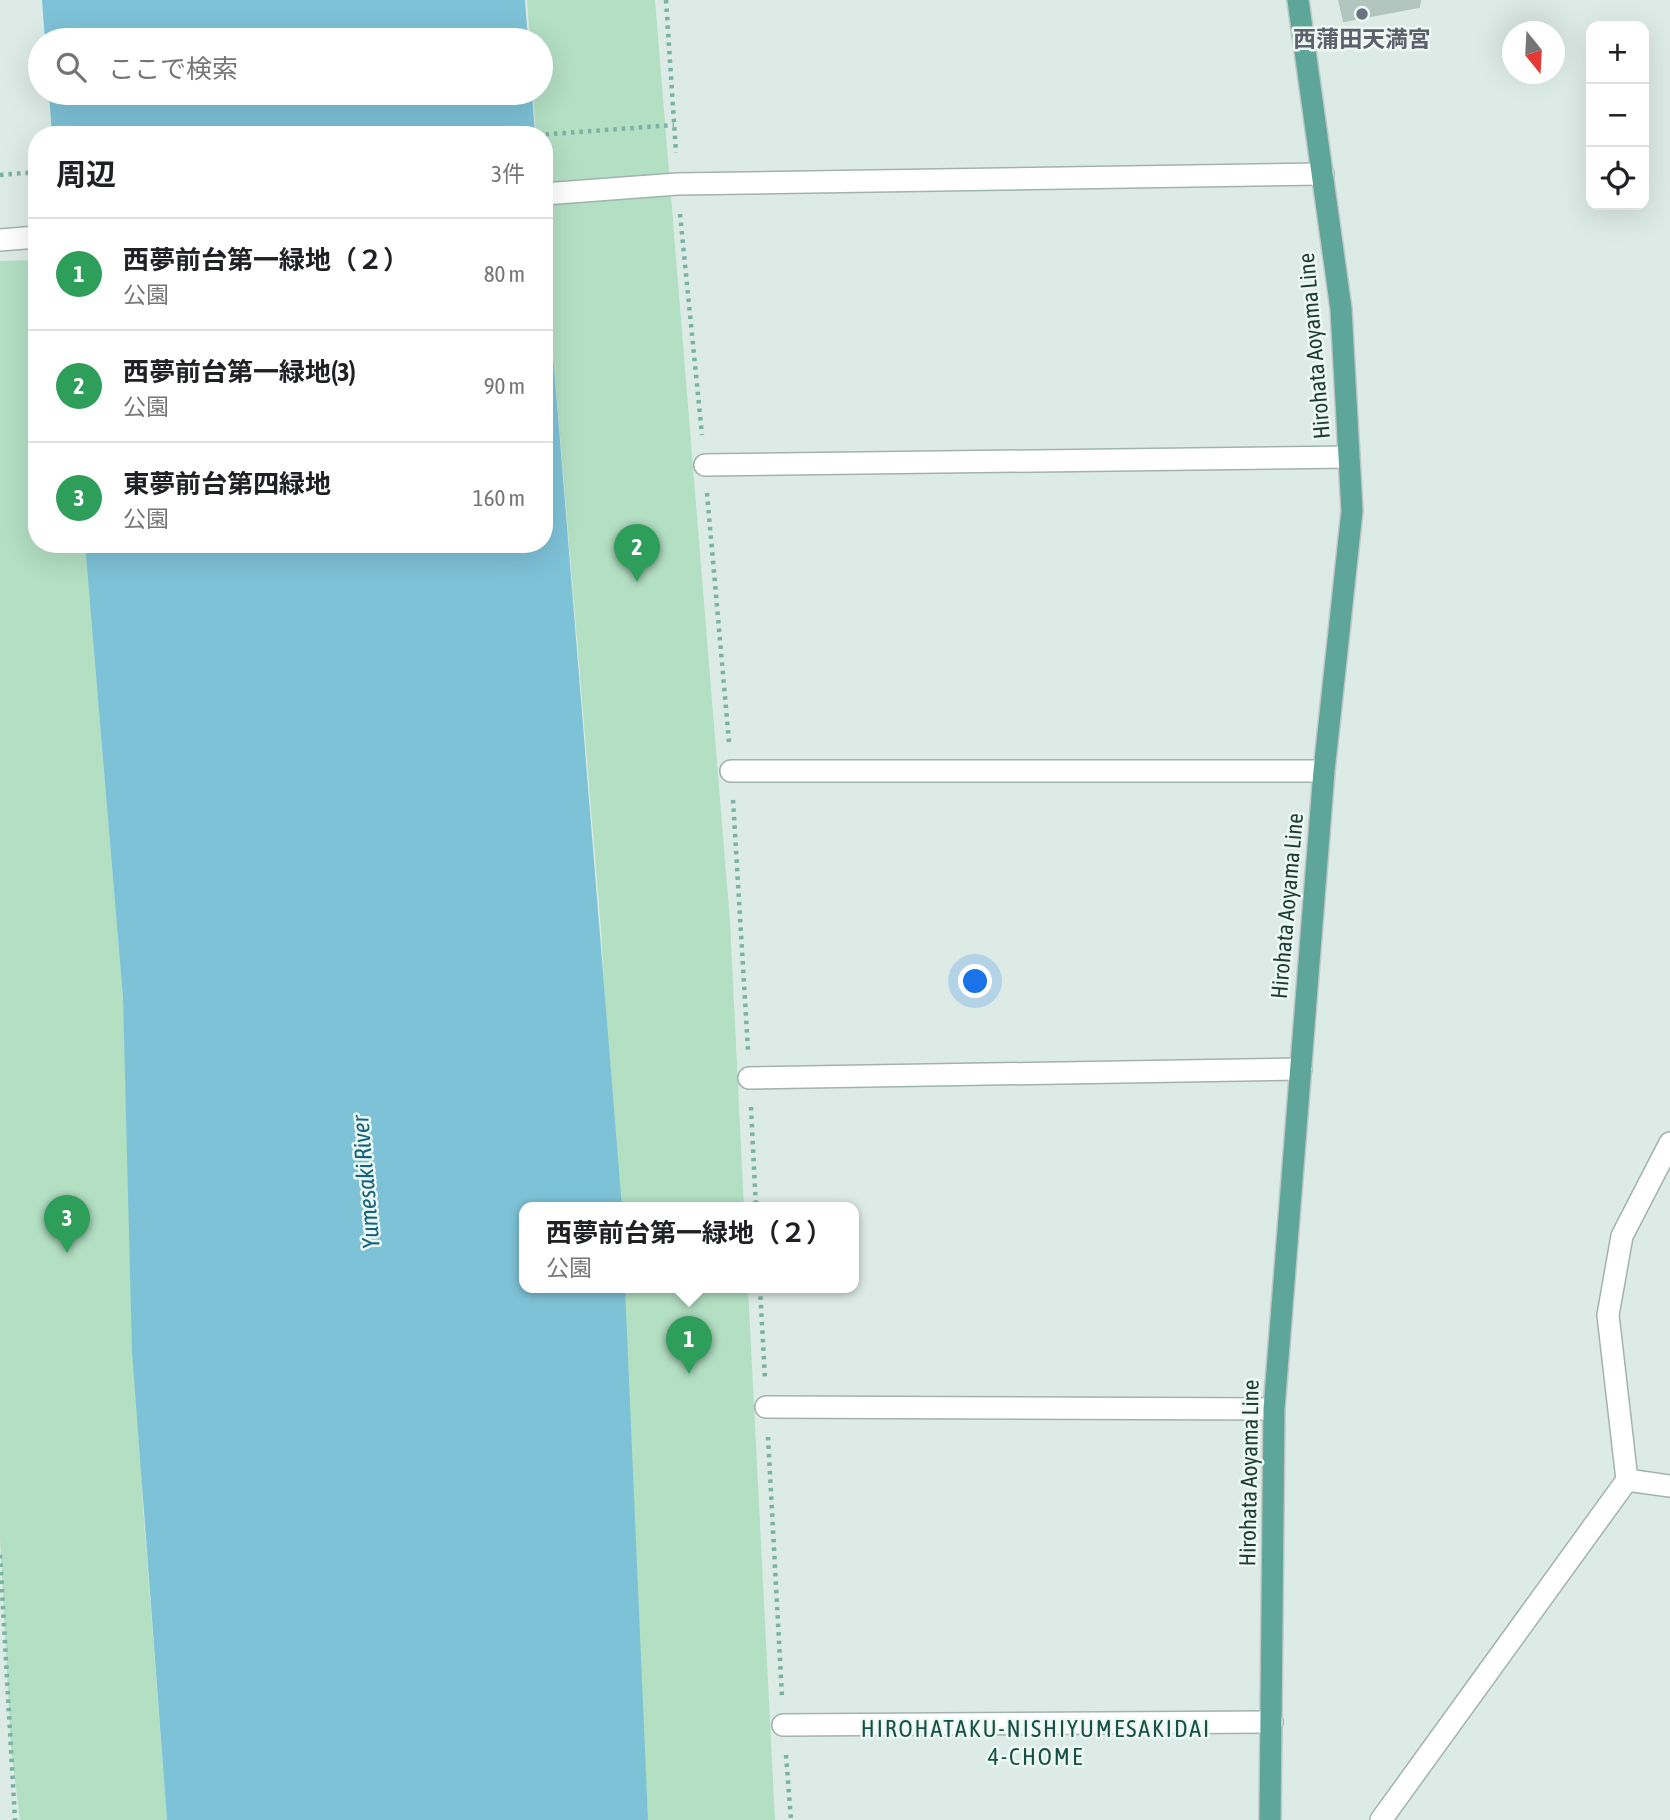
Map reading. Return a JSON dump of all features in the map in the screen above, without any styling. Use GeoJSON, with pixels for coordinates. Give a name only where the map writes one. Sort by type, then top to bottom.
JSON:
{"type":"FeatureCollection","features":[{"type":"Feature","properties":{"kind":"main road","name":"Hirohata Aoyama Line"},"geometry":{"type":"LineString","coordinates":[[1270,1820],[1274,1409],[1324,771],[1352,511],[1341,309],[1298,0]]}},
{"type":"Feature","properties":{"kind":"street"},"geometry":{"type":"LineString","coordinates":[[553,193],[672,184],[1323,174]]}},
{"type":"Feature","properties":{"kind":"street"},"geometry":{"type":"LineString","coordinates":[[0,240],[28,238]]}},
{"type":"Feature","properties":{"kind":"street"},"geometry":{"type":"LineString","coordinates":[[705,464],[1349,457]]}},
{"type":"Feature","properties":{"kind":"street"},"geometry":{"type":"LineString","coordinates":[[731,771],[1324,771]]}},
{"type":"Feature","properties":{"kind":"street"},"geometry":{"type":"LineString","coordinates":[[749,1078],[1301,1069]]}},
{"type":"Feature","properties":{"kind":"street"},"geometry":{"type":"LineString","coordinates":[[1381,1820],[1627,1480],[1608,1315],[1622,1236],[1670,1143]]}},
{"type":"Feature","properties":{"kind":"street"},"geometry":{"type":"LineString","coordinates":[[766,1407],[1274,1409]]}},
{"type":"Feature","properties":{"kind":"street"},"geometry":{"type":"LineString","coordinates":[[1627,1480],[1670,1486]]}},
{"type":"Feature","properties":{"kind":"street"},"geometry":{"type":"LineString","coordinates":[[783,1725],[1272,1722]]}},
{"type":"Feature","properties":{"kind":"path"},"geometry":{"type":"LineString","coordinates":[[666,0],[674,125],[672,184],[705,464],[731,771],[756,1202]]}},
{"type":"Feature","properties":{"kind":"path"},"geometry":{"type":"LineString","coordinates":[[553,134],[674,125]]}},
{"type":"Feature","properties":{"kind":"path"},"geometry":{"type":"LineString","coordinates":[[0,175],[28,173]]}},
{"type":"Feature","properties":{"kind":"path"},"geometry":{"type":"LineString","coordinates":[[760,1293],[783,1725],[791,1820]]}},
{"type":"Feature","properties":{"kind":"path"},"geometry":{"type":"LineString","coordinates":[[0,1555],[15,1820]]}},
{"type":"Feature","properties":{"kind":"green space"},"geometry":{"type":"Polygon","coordinates":[[[527,0],[655,0],[730,922],[744,1202],[616,1202],[601,929],[553,350],[553,126],[535,126],[534,105],[553,105],[553,28],[529,28],[527,0]]]}},
{"type":"Feature","properties":{"kind":"green space"},"geometry":{"type":"Polygon","coordinates":[[[28,260],[28,553],[86,553],[123,998],[143,1508],[167,1820],[20,1820],[11,1748],[0,1538],[0,261],[28,260]]]}},
{"type":"Feature","properties":{"kind":"green space"},"geometry":{"type":"Polygon","coordinates":[[[620,1293],[748,1293],[775,1820],[648,1820],[620,1293]]]}},
{"type":"Feature","properties":{"kind":"water"},"geometry":{"type":"Polygon","coordinates":[[[42,0],[525,0],[527,28],[44,28],[42,0]]]}},
{"type":"Feature","properties":{"kind":"water"},"geometry":{"type":"Polygon","coordinates":[[[50,105],[533,105],[534,126],[51,126],[50,105]]]}},
{"type":"Feature","properties":{"kind":"water","name":"Yumesaki River"},"geometry":{"type":"Polygon","coordinates":[[[553,353],[622,1202],[519,1202],[519,1293],[625,1293],[648,1820],[167,1820],[132,1351],[123,998],[86,553],[553,553],[553,353]]]}},
{"type":"Feature","properties":{"kind":"building","name":"西蒲田天満宮"},"geometry":{"type":"Polygon","coordinates":[[[1339,0],[1420,0],[1419,7],[1344,21],[1339,0]]]}},
{"type":"Feature","properties":{"kind":"place","name":"西蒲田天満宮"},"geometry":{"type":"Point","coordinates":[1362,14]}},
{"type":"Feature","properties":{"kind":"place","name":"西夢前台第一緑地(3)"},"geometry":{"type":"Point","coordinates":[637,582]}},
{"type":"Feature","properties":{"kind":"place","name":"東夢前台第四緑地"},"geometry":{"type":"Point","coordinates":[67,1253]}},
{"type":"Feature","properties":{"kind":"place","name":"西夢前台第一緑地（２）"},"geometry":{"type":"Point","coordinates":[689,1374]}},
{"type":"Feature","properties":{"kind":"district","name":"HIROHATAKU-NISHIYUMESAKIDAI 4-CHOME"},"geometry":{"type":"Point","coordinates":[1036,1743]}}]}
